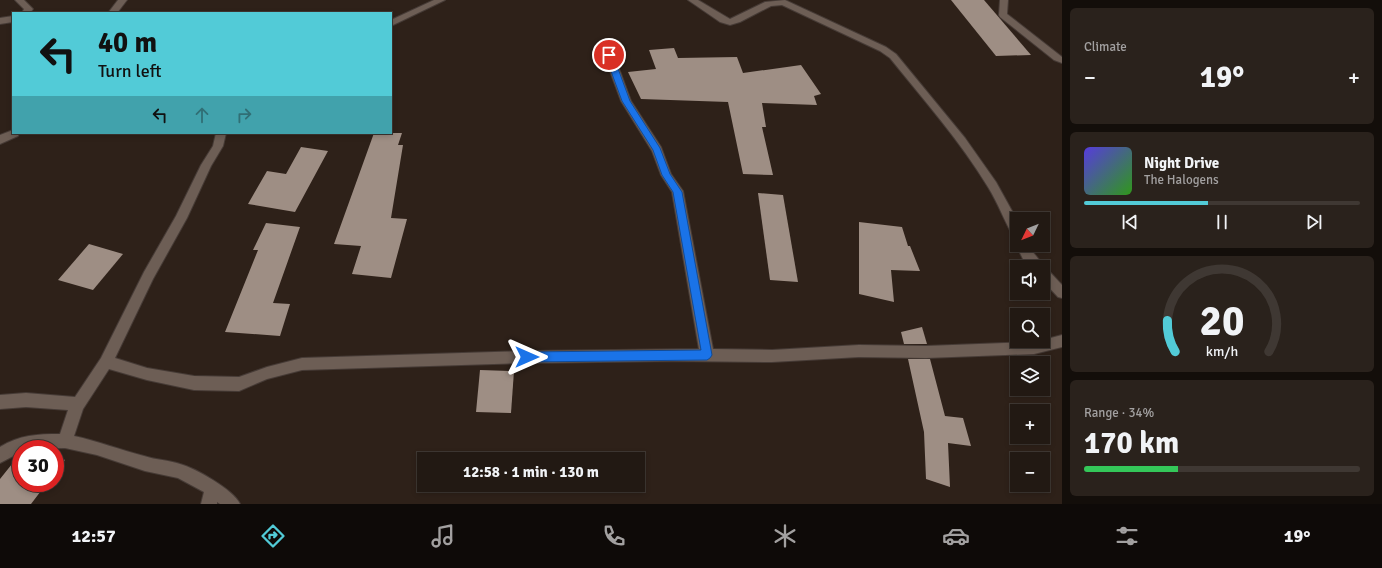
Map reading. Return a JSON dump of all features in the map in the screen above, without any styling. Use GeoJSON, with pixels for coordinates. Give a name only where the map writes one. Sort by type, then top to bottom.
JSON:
{"type":"FeatureCollection","features":[{"type":"Feature","properties":{"kind":"street"},"geometry":{"type":"LineString","coordinates":[[19,0],[29,10],[27,12]]}},
{"type":"Feature","properties":{"kind":"street"},"geometry":{"type":"LineString","coordinates":[[113,12],[123,0]]}},
{"type":"Feature","properties":{"kind":"street"},"geometry":{"type":"LineString","coordinates":[[392,23],[441,0]]}},
{"type":"Feature","properties":{"kind":"street"},"geometry":{"type":"LineString","coordinates":[[692,0],[723,20],[730,22],[766,3],[774,1],[783,2],[882,49],[893,56],[985,171],[1010,216]]}},
{"type":"Feature","properties":{"kind":"street"},"geometry":{"type":"LineString","coordinates":[[1004,0],[1003,16],[1057,58],[1062,60]]}},
{"type":"Feature","properties":{"kind":"street"},"geometry":{"type":"LineString","coordinates":[[0,22],[12,18]]}},
{"type":"Feature","properties":{"kind":"street"},"geometry":{"type":"LineString","coordinates":[[609,55],[626,101],[657,150],[666,175],[677,192],[707,355]]}},
{"type":"Feature","properties":{"kind":"street"},"geometry":{"type":"LineString","coordinates":[[0,140],[12,134]]}},
{"type":"Feature","properties":{"kind":"street"},"geometry":{"type":"LineString","coordinates":[[65,441],[71,420],[78,404],[106,362],[148,276],[181,218],[206,165],[218,146],[220,134]]}},
{"type":"Feature","properties":{"kind":"street"},"geometry":{"type":"LineString","coordinates":[[1050,280],[1062,293]]}},
{"type":"Feature","properties":{"kind":"street"},"geometry":{"type":"LineString","coordinates":[[106,362],[147,374],[194,383],[239,384],[267,373],[302,364],[527,357],[707,355],[772,356],[859,351],[926,352],[1034,348],[1062,341]]}},
{"type":"Feature","properties":{"kind":"street"},"geometry":{"type":"LineString","coordinates":[[0,402],[26,400],[78,404]]}},
{"type":"Feature","properties":{"kind":"street"},"geometry":{"type":"LineString","coordinates":[[0,456],[15,446],[35,441],[65,441],[97,448],[145,464],[180,472],[212,488],[232,504]]}},
{"type":"Feature","properties":{"kind":"street"},"geometry":{"type":"LineString","coordinates":[[210,504],[212,488]]}},
{"type":"Feature","properties":{"kind":"building"},"geometry":{"type":"Polygon","coordinates":[[[951,0],[984,0],[1031,55],[996,56],[951,0]]]}},
{"type":"Feature","properties":{"kind":"building"},"geometry":{"type":"Polygon","coordinates":[[[674,48],[678,58],[737,57],[743,73],[801,65],[821,94],[814,96],[817,105],[762,103],[766,127],[762,127],[773,175],[743,174],[728,102],[641,99],[628,72],[656,69],[649,50],[674,48]]]}},
{"type":"Feature","properties":{"kind":"building"},"geometry":{"type":"Polygon","coordinates":[[[402,133],[398,145],[403,145],[391,218],[407,219],[391,278],[352,274],[361,246],[334,244],[374,134],[402,133]]]}},
{"type":"Feature","properties":{"kind":"building"},"geometry":{"type":"Polygon","coordinates":[[[301,147],[328,151],[295,212],[248,204],[267,171],[286,174],[301,147]]]}},
{"type":"Feature","properties":{"kind":"building"},"geometry":{"type":"Polygon","coordinates":[[[758,193],[783,195],[798,282],[770,280],[758,193]]]}},
{"type":"Feature","properties":{"kind":"building"},"geometry":{"type":"Polygon","coordinates":[[[859,222],[902,227],[908,246],[910,246],[920,271],[891,270],[894,302],[859,294],[859,222]]]}},
{"type":"Feature","properties":{"kind":"building"},"geometry":{"type":"Polygon","coordinates":[[[266,223],[300,227],[273,303],[290,304],[280,336],[225,332],[258,250],[253,250],[266,223]]]}},
{"type":"Feature","properties":{"kind":"building"},"geometry":{"type":"Polygon","coordinates":[[[89,244],[123,254],[93,290],[58,280],[89,244]]]}},
{"type":"Feature","properties":{"kind":"building"},"geometry":{"type":"Polygon","coordinates":[[[922,327],[927,344],[904,344],[901,332],[922,327]]]}},
{"type":"Feature","properties":{"kind":"building"},"geometry":{"type":"Polygon","coordinates":[[[908,359],[930,359],[945,416],[963,418],[971,446],[948,443],[950,487],[926,479],[924,432],[908,359]]]}},
{"type":"Feature","properties":{"kind":"building"},"geometry":{"type":"Polygon","coordinates":[[[480,370],[514,371],[511,413],[476,412],[480,370]]]}},
{"type":"Feature","properties":{"kind":"building"},"geometry":{"type":"Polygon","coordinates":[[[12,464],[12,492],[40,492],[31,504],[0,504],[0,479],[12,464]]]}},
{"type":"Feature","properties":{"kind":"route"},"geometry":{"type":"LineString","coordinates":[[527,357],[707,355],[677,192],[666,175],[657,150],[626,101],[609,55]]}}]}
